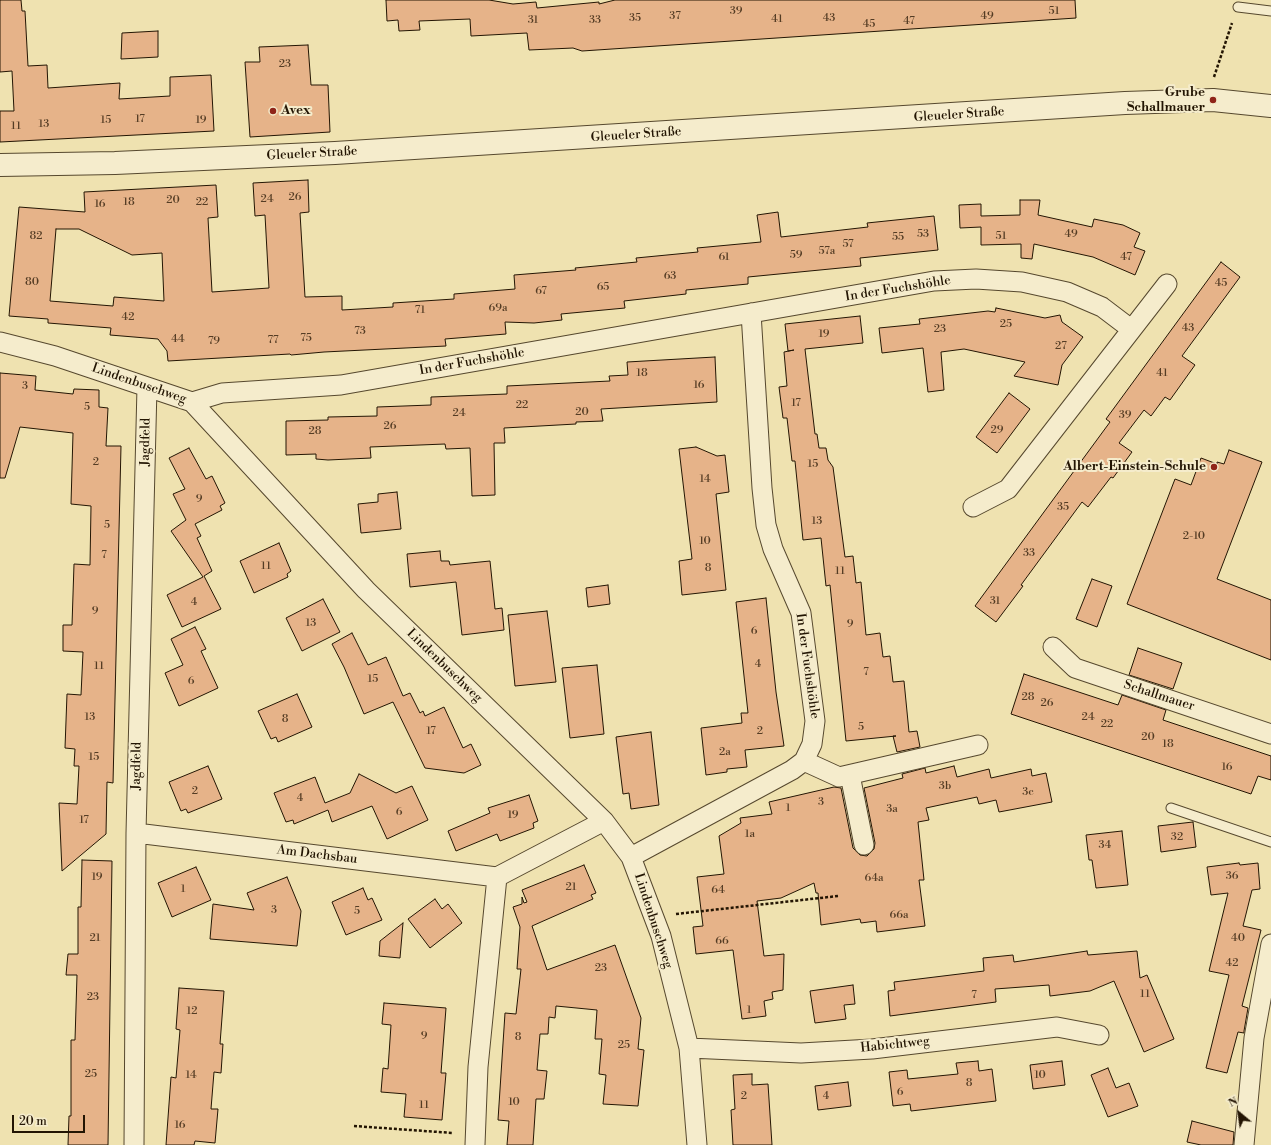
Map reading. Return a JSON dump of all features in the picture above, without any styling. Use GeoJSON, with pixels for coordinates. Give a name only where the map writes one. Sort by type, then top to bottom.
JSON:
{"type":"FeatureCollection","features":[{"type":"Feature","properties":{"kind":"street","name":"Gleueler Straße"},"geometry":{"type":"LineString","coordinates":[[0,165],[115,163],[335,153],[1125,103],[1206,100],[1271,106]]}},
{"type":"Feature","properties":{"kind":"street","name":"In der Fuchshöhle"},"geometry":{"type":"LineString","coordinates":[[192,402],[222,393],[341,385],[934,281],[976,279],[1022,282],[1067,292],[1102,307],[1131,329]]}},
{"type":"Feature","properties":{"kind":"street"},"geometry":{"type":"LineString","coordinates":[[973,507],[1008,489],[1167,284]]}},
{"type":"Feature","properties":{"kind":"street","name":"In der Fuchshöhle"},"geometry":{"type":"LineString","coordinates":[[751,313],[762,488],[766,525],[772,549],[801,613],[815,721],[812,744],[804,761]]}},
{"type":"Feature","properties":{"kind":"street","name":"Lindenbuschweg"},"geometry":{"type":"LineString","coordinates":[[0,342],[55,356],[192,402],[366,590],[604,821],[631,857],[660,936],[689,1048],[697,1145]]}},
{"type":"Feature","properties":{"kind":"street","name":"Jagdfeld"},"geometry":{"type":"LineString","coordinates":[[134,1145],[136,833],[147,387]]}},
{"type":"Feature","properties":{"kind":"street","name":"Schallmauer"},"geometry":{"type":"LineString","coordinates":[[1053,647],[1075,668],[1271,734]]}},
{"type":"Feature","properties":{"kind":"street"},"geometry":{"type":"LineString","coordinates":[[631,857],[792,770],[804,761],[839,777],[978,745]]}},
{"type":"Feature","properties":{"kind":"street"},"geometry":{"type":"LineString","coordinates":[[850,775],[864,845]]}},
{"type":"Feature","properties":{"kind":"street"},"geometry":{"type":"LineString","coordinates":[[475,1140],[478,1067],[497,877],[604,821]]}},
{"type":"Feature","properties":{"kind":"street","name":"Am Dachsbau"},"geometry":{"type":"LineString","coordinates":[[136,833],[497,877]]}},
{"type":"Feature","properties":{"kind":"street"},"geometry":{"type":"LineString","coordinates":[[1244,1145],[1254,1038],[1271,944]]}},
{"type":"Feature","properties":{"kind":"street","name":"Habichtweg"},"geometry":{"type":"LineString","coordinates":[[689,1048],[801,1053],[872,1049],[1057,1027],[1099,1035]]}},
{"type":"Feature","properties":{"kind":"lane"},"geometry":{"type":"LineString","coordinates":[[1238,7],[1271,11]]}},
{"type":"Feature","properties":{"kind":"lane"},"geometry":{"type":"LineString","coordinates":[[1171,808],[1271,842]]}},
{"type":"Feature","properties":{"kind":"path"},"geometry":{"type":"LineString","coordinates":[[1206,100],[1238,7]]}},
{"type":"Feature","properties":{"kind":"path"},"geometry":{"type":"LineString","coordinates":[[653,917],[838,896]]}},
{"type":"Feature","properties":{"kind":"path"},"geometry":{"type":"LineString","coordinates":[[354,1126],[475,1140]]}},
{"type":"Feature","properties":{"kind":"building"},"geometry":{"type":"Polygon","coordinates":[[[0,0],[21,0],[22,11],[25,11],[28,66],[47,65],[48,88],[120,83],[119,99],[170,96],[170,77],[211,75],[214,131],[0,142],[0,111],[14,111],[12,71],[0,72],[0,0]]]}},
{"type":"Feature","properties":{"kind":"building"},"geometry":{"type":"Polygon","coordinates":[[[386,0],[489,0],[513,4],[536,2],[537,8],[599,2],[599,4],[615,0],[1075,0],[1076,18],[582,51],[573,48],[529,50],[527,33],[471,36],[470,19],[419,21],[420,30],[399,31],[398,20],[387,21],[386,0]]]}},
{"type":"Feature","properties":{"kind":"building"},"geometry":{"type":"Polygon","coordinates":[[[158,31],[158,57],[121,59],[122,33],[158,31]]]}},
{"type":"Feature","properties":{"kind":"building","name":"Avex"},"geometry":{"type":"Polygon","coordinates":[[[308,45],[311,85],[328,85],[330,132],[250,137],[245,62],[260,62],[259,47],[308,45]]]}},
{"type":"Feature","properties":{"kind":"building"},"geometry":{"type":"Polygon","coordinates":[[[308,180],[309,212],[300,213],[305,297],[342,296],[342,310],[393,307],[393,303],[454,299],[454,294],[515,289],[514,275],[576,270],[575,268],[637,262],[636,258],[698,252],[697,248],[761,242],[757,215],[778,212],[781,237],[868,227],[867,223],[934,216],[938,250],[860,258],[861,266],[748,277],[748,284],[686,290],[686,294],[624,301],[625,308],[561,314],[562,320],[534,323],[505,322],[506,334],[445,339],[446,346],[168,361],[167,351],[158,339],[110,335],[111,328],[48,323],[48,319],[9,316],[19,207],[85,212],[84,192],[216,185],[218,217],[208,218],[212,292],[269,288],[265,215],[255,216],[253,183],[308,180]],[[56,229],[50,301],[113,306],[114,297],[164,301],[162,253],[132,255],[79,229],[56,229]]]}},
{"type":"Feature","properties":{"kind":"building"},"geometry":{"type":"Polygon","coordinates":[[[1020,200],[1040,200],[1038,215],[1092,227],[1094,219],[1123,225],[1140,233],[1134,247],[1145,251],[1135,275],[1093,257],[1034,244],[1032,259],[1021,258],[1021,244],[981,245],[981,227],[960,228],[959,205],[981,204],[981,216],[1020,215],[1020,200]]]}},
{"type":"Feature","properties":{"kind":"building"},"geometry":{"type":"Polygon","coordinates":[[[1221,262],[1240,277],[1182,356],[1195,365],[1170,400],[1165,397],[1151,416],[1144,410],[1119,443],[1132,452],[1113,478],[1111,477],[1088,507],[1082,502],[1021,585],[1023,586],[996,622],[975,606],[1110,422],[1106,419],[1221,262]]]}},
{"type":"Feature","properties":{"kind":"building"},"geometry":{"type":"Polygon","coordinates":[[[996,308],[1045,318],[1060,315],[1062,322],[1083,337],[1062,365],[1058,385],[1014,376],[1025,362],[964,349],[941,352],[944,390],[928,392],[923,348],[882,353],[879,328],[920,324],[919,319],[988,311],[995,312],[996,308]]]}},
{"type":"Feature","properties":{"kind":"building"},"geometry":{"type":"Polygon","coordinates":[[[860,316],[863,343],[805,349],[815,434],[817,434],[819,448],[826,448],[828,460],[833,467],[845,557],[853,556],[856,583],[861,582],[866,635],[880,633],[883,657],[890,656],[893,682],[904,681],[909,732],[917,731],[920,747],[897,752],[893,736],[846,741],[830,585],[826,586],[821,538],[803,540],[795,461],[792,461],[787,418],[783,418],[779,387],[787,386],[784,352],[794,350],[788,351],[785,324],[860,316]]]}},
{"type":"Feature","properties":{"kind":"building"},"geometry":{"type":"Polygon","coordinates":[[[715,357],[717,402],[601,409],[603,421],[504,428],[505,443],[494,443],[495,495],[472,496],[470,448],[446,449],[445,444],[370,447],[371,458],[328,460],[316,459],[316,454],[286,455],[286,421],[328,420],[328,417],[377,416],[377,407],[431,405],[431,397],[507,394],[507,386],[610,381],[609,376],[628,375],[627,362],[715,357]]]}},
{"type":"Feature","properties":{"kind":"building"},"geometry":{"type":"Polygon","coordinates":[[[0,373],[36,376],[35,390],[73,394],[74,389],[99,390],[99,407],[108,408],[106,446],[121,446],[113,783],[107,782],[106,834],[62,871],[59,803],[77,804],[79,766],[74,766],[75,749],[65,748],[67,694],[81,695],[83,652],[63,651],[63,625],[72,625],[74,564],[90,565],[91,506],[71,504],[73,433],[20,427],[5,478],[0,478],[0,373]]]}},
{"type":"Feature","properties":{"kind":"building"},"geometry":{"type":"Polygon","coordinates":[[[1009,393],[1030,409],[997,453],[976,437],[1009,393]]]}},
{"type":"Feature","properties":{"kind":"building"},"geometry":{"type":"Polygon","coordinates":[[[696,447],[717,456],[725,455],[729,492],[716,494],[726,590],[682,595],[679,561],[692,559],[679,449],[696,447]]]}},
{"type":"Feature","properties":{"kind":"building"},"geometry":{"type":"Polygon","coordinates":[[[189,448],[206,479],[212,476],[225,503],[220,506],[222,510],[195,524],[201,536],[197,538],[212,571],[204,576],[221,609],[182,627],[167,595],[203,577],[171,531],[186,520],[173,494],[185,489],[169,458],[189,448]]]}},
{"type":"Feature","properties":{"kind":"building"},"geometry":{"type":"Polygon","coordinates":[[[1229,450],[1262,462],[1217,579],[1271,600],[1271,660],[1127,604],[1175,479],[1191,485],[1201,458],[1217,464],[1217,462],[1224,464],[1229,450]]]}},
{"type":"Feature","properties":{"kind":"building"},"geometry":{"type":"Polygon","coordinates":[[[397,492],[401,529],[361,533],[358,504],[378,502],[378,494],[397,492]]]}},
{"type":"Feature","properties":{"kind":"building"},"geometry":{"type":"Polygon","coordinates":[[[279,543],[291,571],[287,574],[288,577],[254,593],[240,561],[279,543]]]}},
{"type":"Feature","properties":{"kind":"building"},"geometry":{"type":"Polygon","coordinates":[[[440,551],[441,561],[449,561],[450,565],[490,561],[495,609],[502,608],[504,630],[462,635],[456,582],[410,587],[407,554],[440,551]]]}},
{"type":"Feature","properties":{"kind":"building"},"geometry":{"type":"Polygon","coordinates":[[[1092,579],[1112,586],[1097,627],[1076,619],[1092,579]]]}},
{"type":"Feature","properties":{"kind":"building"},"geometry":{"type":"Polygon","coordinates":[[[608,585],[610,604],[588,607],[586,588],[608,585]]]}},
{"type":"Feature","properties":{"kind":"building"},"geometry":{"type":"Polygon","coordinates":[[[766,598],[776,692],[784,746],[745,750],[747,767],[727,769],[727,772],[706,775],[701,728],[742,723],[741,713],[748,713],[736,602],[766,598]]]}},
{"type":"Feature","properties":{"kind":"building"},"geometry":{"type":"Polygon","coordinates":[[[323,599],[340,632],[302,651],[286,618],[323,599]]]}},
{"type":"Feature","properties":{"kind":"building"},"geometry":{"type":"Polygon","coordinates":[[[547,611],[556,682],[515,686],[508,615],[547,611]]]}},
{"type":"Feature","properties":{"kind":"building"},"geometry":{"type":"Polygon","coordinates":[[[195,627],[206,649],[201,651],[218,688],[179,706],[165,673],[183,665],[171,639],[195,627]]]}},
{"type":"Feature","properties":{"kind":"building"},"geometry":{"type":"Polygon","coordinates":[[[352,633],[368,665],[386,657],[403,696],[410,693],[420,713],[423,711],[425,716],[444,707],[463,748],[471,744],[481,765],[464,773],[425,768],[393,702],[364,714],[344,667],[332,644],[352,633]]]}},
{"type":"Feature","properties":{"kind":"building"},"geometry":{"type":"Polygon","coordinates":[[[1138,648],[1182,663],[1173,689],[1129,675],[1138,648]]]}},
{"type":"Feature","properties":{"kind":"building"},"geometry":{"type":"Polygon","coordinates":[[[597,665],[604,734],[570,738],[562,668],[597,665]]]}},
{"type":"Feature","properties":{"kind":"building"},"geometry":{"type":"Polygon","coordinates":[[[1024,674],[1118,705],[1122,695],[1166,710],[1163,720],[1271,756],[1271,780],[1258,776],[1251,794],[1011,714],[1024,674]]]}},
{"type":"Feature","properties":{"kind":"building"},"geometry":{"type":"Polygon","coordinates":[[[297,694],[312,727],[278,742],[276,737],[271,739],[258,711],[297,694]]]}},
{"type":"Feature","properties":{"kind":"building"},"geometry":{"type":"Polygon","coordinates":[[[651,732],[659,805],[631,809],[629,793],[623,794],[616,737],[651,732]]]}},
{"type":"Feature","properties":{"kind":"building"},"geometry":{"type":"Polygon","coordinates":[[[208,766],[222,799],[188,813],[186,809],[181,811],[169,782],[208,766]]]}},
{"type":"Feature","properties":{"kind":"building"},"geometry":{"type":"Polygon","coordinates":[[[954,766],[957,777],[989,769],[991,778],[1031,769],[1032,776],[1046,773],[1052,802],[999,812],[996,800],[979,804],[977,797],[926,808],[929,820],[918,822],[924,880],[919,880],[925,926],[877,932],[876,921],[861,923],[860,919],[821,925],[818,893],[816,893],[814,883],[781,898],[757,901],[764,956],[784,954],[783,990],[772,992],[773,999],[764,1001],[766,1016],[742,1019],[733,950],[696,954],[693,927],[703,926],[697,877],[724,874],[719,836],[741,823],[740,818],[772,814],[769,802],[834,787],[841,788],[853,848],[860,855],[867,856],[874,849],[875,843],[864,788],[903,778],[902,774],[925,768],[926,773],[954,766]]]}},
{"type":"Feature","properties":{"kind":"building"},"geometry":{"type":"Polygon","coordinates":[[[359,774],[396,793],[412,786],[428,820],[387,839],[372,806],[332,822],[328,810],[294,824],[293,820],[286,822],[274,793],[315,777],[325,803],[350,793],[359,774]]]}},
{"type":"Feature","properties":{"kind":"building"},"geometry":{"type":"Polygon","coordinates":[[[529,795],[538,821],[533,823],[534,828],[500,841],[497,834],[456,851],[448,831],[490,813],[488,808],[529,795]]]}},
{"type":"Feature","properties":{"kind":"building"},"geometry":{"type":"Polygon","coordinates":[[[1193,822],[1196,847],[1161,852],[1158,826],[1193,822]]]}},
{"type":"Feature","properties":{"kind":"building"},"geometry":{"type":"Polygon","coordinates":[[[1122,831],[1128,885],[1096,888],[1092,860],[1089,860],[1086,835],[1122,831]]]}},
{"type":"Feature","properties":{"kind":"building"},"geometry":{"type":"Polygon","coordinates":[[[82,860],[112,861],[108,1145],[68,1145],[69,1116],[71,1116],[71,1040],[75,1040],[77,975],[66,975],[68,954],[78,954],[78,907],[81,907],[82,860]]]}},
{"type":"Feature","properties":{"kind":"building"},"geometry":{"type":"Polygon","coordinates":[[[1239,863],[1240,865],[1258,863],[1260,889],[1252,890],[1243,926],[1261,930],[1242,1006],[1248,1008],[1244,1033],[1238,1032],[1227,1073],[1206,1068],[1229,975],[1209,971],[1228,893],[1211,895],[1207,867],[1239,863]]]}},
{"type":"Feature","properties":{"kind":"building"},"geometry":{"type":"Polygon","coordinates":[[[584,865],[596,893],[591,895],[593,899],[532,926],[547,970],[615,945],[641,1018],[638,1049],[644,1050],[638,1106],[603,1104],[606,1075],[599,1074],[602,1039],[595,1039],[597,1010],[556,1006],[555,1018],[549,1017],[548,1034],[540,1034],[537,1070],[547,1071],[544,1099],[536,1099],[533,1145],[507,1145],[509,1121],[498,1120],[505,1013],[516,1014],[521,969],[517,969],[520,927],[513,907],[522,904],[522,897],[524,903],[527,902],[522,890],[584,865]]]}},
{"type":"Feature","properties":{"kind":"building"},"geometry":{"type":"Polygon","coordinates":[[[196,867],[211,900],[172,917],[158,883],[196,867]]]}},
{"type":"Feature","properties":{"kind":"building"},"geometry":{"type":"Polygon","coordinates":[[[287,877],[301,911],[297,946],[210,939],[213,904],[254,910],[247,893],[287,877]]]}},
{"type":"Feature","properties":{"kind":"building"},"geometry":{"type":"Polygon","coordinates":[[[363,888],[368,900],[372,898],[382,920],[346,935],[332,902],[363,888]]]}},
{"type":"Feature","properties":{"kind":"building"},"geometry":{"type":"Polygon","coordinates":[[[435,899],[442,909],[448,904],[462,923],[430,948],[408,919],[435,899]]]}},
{"type":"Feature","properties":{"kind":"building"},"geometry":{"type":"Polygon","coordinates":[[[403,923],[400,958],[379,956],[380,941],[403,923]]]}},
{"type":"Feature","properties":{"kind":"building"},"geometry":{"type":"Polygon","coordinates":[[[1087,951],[1088,955],[1137,951],[1140,978],[1147,975],[1174,1039],[1144,1052],[1114,981],[1090,991],[1050,996],[1049,985],[995,989],[996,1002],[890,1016],[888,991],[895,990],[894,982],[984,971],[983,958],[1013,955],[1014,962],[1087,951]]]}},
{"type":"Feature","properties":{"kind":"building"},"geometry":{"type":"Polygon","coordinates":[[[853,985],[855,1004],[844,1005],[846,1019],[815,1023],[810,991],[853,985]]]}},
{"type":"Feature","properties":{"kind":"building"},"geometry":{"type":"Polygon","coordinates":[[[179,988],[224,991],[220,1044],[223,1044],[221,1073],[214,1072],[211,1109],[218,1109],[215,1143],[195,1141],[194,1145],[166,1145],[171,1077],[176,1078],[180,1030],[176,1029],[179,988]]]}},
{"type":"Feature","properties":{"kind":"building"},"geometry":{"type":"Polygon","coordinates":[[[384,1003],[446,1008],[441,1073],[446,1073],[442,1120],[404,1117],[406,1094],[381,1092],[383,1068],[388,1069],[391,1025],[382,1024],[384,1003]]]}},
{"type":"Feature","properties":{"kind":"building"},"geometry":{"type":"Polygon","coordinates":[[[978,1061],[979,1071],[992,1069],[996,1101],[911,1111],[910,1104],[893,1106],[889,1072],[907,1070],[908,1079],[958,1074],[956,1063],[978,1061]]]}},
{"type":"Feature","properties":{"kind":"building"},"geometry":{"type":"Polygon","coordinates":[[[1062,1061],[1065,1085],[1033,1089],[1030,1065],[1062,1061]]]}},
{"type":"Feature","properties":{"kind":"building"},"geometry":{"type":"Polygon","coordinates":[[[1108,1068],[1116,1088],[1129,1083],[1138,1106],[1108,1117],[1091,1075],[1108,1068]]]}},
{"type":"Feature","properties":{"kind":"building"},"geometry":{"type":"Polygon","coordinates":[[[752,1074],[752,1085],[768,1084],[772,1145],[733,1145],[731,1110],[735,1109],[733,1075],[752,1074]]]}},
{"type":"Feature","properties":{"kind":"building"},"geometry":{"type":"Polygon","coordinates":[[[848,1082],[851,1106],[818,1110],[815,1086],[848,1082]]]}},
{"type":"Feature","properties":{"kind":"building"},"geometry":{"type":"Polygon","coordinates":[[[1192,1121],[1234,1132],[1233,1145],[1201,1145],[1187,1142],[1192,1121]]]}},
{"type":"Feature","properties":{"kind":"place","name":"Grube Schallmauer"},"geometry":{"type":"Point","coordinates":[1213,100]}},
{"type":"Feature","properties":{"kind":"place","name":"Avex"},"geometry":{"type":"Point","coordinates":[273,111]}},
{"type":"Feature","properties":{"kind":"place","name":"Albert-Einstein-Schule"},"geometry":{"type":"Point","coordinates":[1214,467]}}]}
